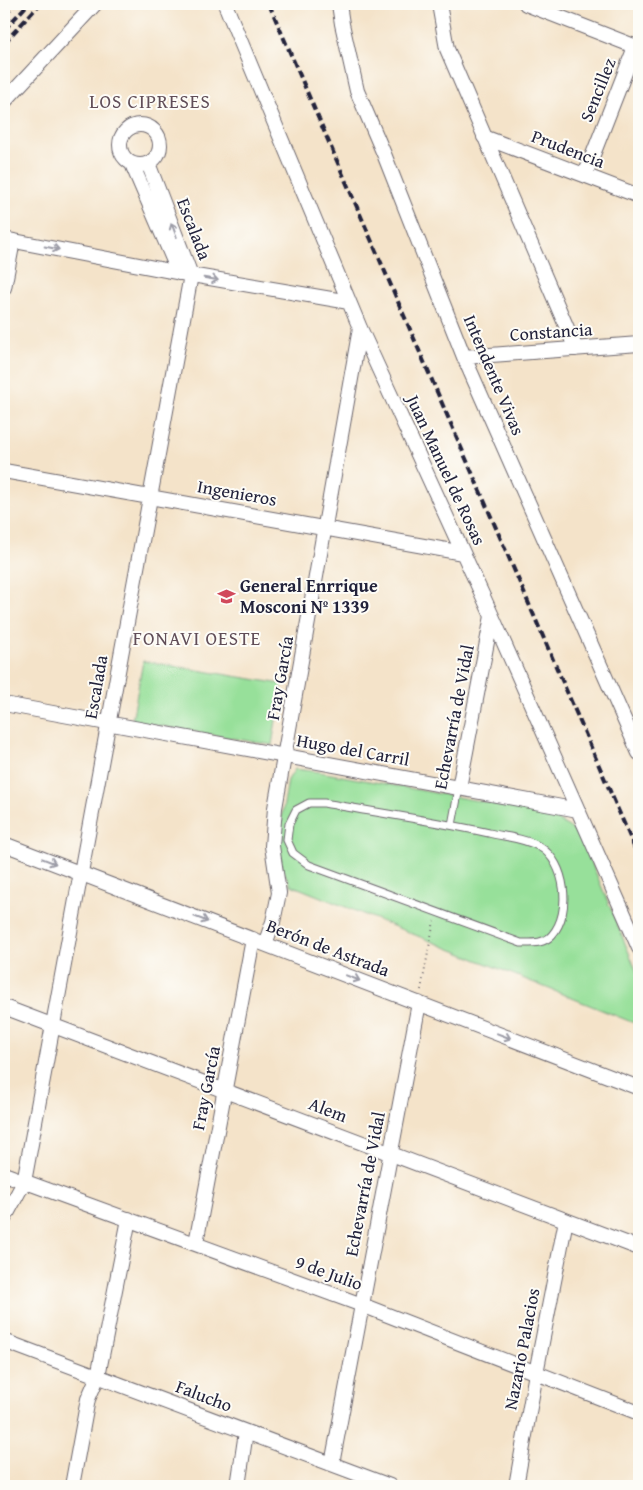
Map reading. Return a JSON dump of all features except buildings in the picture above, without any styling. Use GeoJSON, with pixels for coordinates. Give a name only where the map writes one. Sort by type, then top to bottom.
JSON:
{"type":"FeatureCollection","features":[{"type":"Feature","properties":{"kind":"street"},"geometry":{"type":"LineString","coordinates":[[4,102],[95,4]]}},
{"type":"Feature","properties":{"kind":"street","name":"Juan Manuel de Rosas"},"geometry":{"type":"LineString","coordinates":[[225,4],[360,328],[492,616],[639,948]]}},
{"type":"Feature","properties":{"kind":"street","name":"Intendente Vivas"},"geometry":{"type":"LineString","coordinates":[[339,4],[357,91],[384,154],[464,357],[639,753]]}},
{"type":"Feature","properties":{"kind":"street"},"geometry":{"type":"LineString","coordinates":[[439,4],[447,49],[576,349]]}},
{"type":"Feature","properties":{"kind":"street"},"geometry":{"type":"LineString","coordinates":[[526,4],[637,47]]}},
{"type":"Feature","properties":{"kind":"street","name":"Sencillez"},"geometry":{"type":"LineString","coordinates":[[584,175],[637,47]]}},
{"type":"Feature","properties":{"kind":"street","name":"Escalada"},"geometry":{"type":"LineString","coordinates":[[4,1219],[24,1182],[151,497],[185,274],[148,163],[157,156],[159,140],[153,130],[143,126],[132,127],[121,140],[121,151],[127,161],[132,164],[185,274]]}},
{"type":"Feature","properties":{"kind":"street","name":"Prudencia"},"geometry":{"type":"LineString","coordinates":[[484,137],[639,196]]}},
{"type":"Feature","properties":{"kind":"street"},"geometry":{"type":"LineString","coordinates":[[132,164],[143,165],[148,163]]}},
{"type":"Feature","properties":{"kind":"street"},"geometry":{"type":"LineString","coordinates":[[4,288],[8,240],[185,274],[350,302]]}},
{"type":"Feature","properties":{"kind":"street","name":"Fray García"},"geometry":{"type":"LineString","coordinates":[[196,1243],[224,1091],[259,942],[273,922],[279,893],[272,846],[275,808],[360,328]]}},
{"type":"Feature","properties":{"kind":"street","name":"Constancia"},"geometry":{"type":"LineString","coordinates":[[464,357],[639,344]]}},
{"type":"Feature","properties":{"kind":"street","name":"Ingenieros"},"geometry":{"type":"LineString","coordinates":[[4,471],[463,552]]}},
{"type":"Feature","properties":{"kind":"street","name":"Echevarría de Vidal"},"geometry":{"type":"LineString","coordinates":[[459,788],[492,616]]}},
{"type":"Feature","properties":{"kind":"street","name":"Hugo del Carril"},"geometry":{"type":"LineString","coordinates":[[4,704],[578,810]]}},
{"type":"Feature","properties":{"kind":"street","name":"Berón de Astrada"},"geometry":{"type":"LineString","coordinates":[[4,844],[639,1088]]}},
{"type":"Feature","properties":{"kind":"street","name":"Echevarría de Vidal"},"geometry":{"type":"LineString","coordinates":[[332,1464],[419,1003]]}},
{"type":"Feature","properties":{"kind":"street","name":"Alem"},"geometry":{"type":"LineString","coordinates":[[4,1007],[639,1248]]}},
{"type":"Feature","properties":{"kind":"street","name":"9 de Julio"},"geometry":{"type":"LineString","coordinates":[[4,1174],[362,1305],[639,1413]]}},
{"type":"Feature","properties":{"kind":"street"},"geometry":{"type":"LineString","coordinates":[[72,1486],[88,1398],[98,1376],[129,1219]]}},
{"type":"Feature","properties":{"kind":"street","name":"Nazario Palacios"},"geometry":{"type":"LineString","coordinates":[[516,1486],[566,1220]]}},
{"type":"Feature","properties":{"kind":"street","name":"Falucho"},"geometry":{"type":"LineString","coordinates":[[4,1342],[390,1486]]}},
{"type":"Feature","properties":{"kind":"street"},"geometry":{"type":"LineString","coordinates":[[238,1486],[246,1432]]}},
{"type":"Feature","properties":{"kind":"lane","name":"Echevarría de Vidal"},"geometry":{"type":"LineString","coordinates":[[452,825],[459,788]]}},
{"type":"Feature","properties":{"kind":"lane"},"geometry":{"type":"LineString","coordinates":[[310,803],[324,803],[452,825],[524,841],[540,847],[552,860],[562,879],[565,901],[562,921],[552,936],[537,943],[521,943],[436,912],[309,865],[293,853],[287,840],[289,824],[296,810],[310,803]]}},
{"type":"Feature","properties":{"kind":"path"},"geometry":{"type":"LineString","coordinates":[[4,18],[16,4]]}},
{"type":"Feature","properties":{"kind":"path"},"geometry":{"type":"LineString","coordinates":[[419,1003],[436,912]]}},
{"type":"Feature","properties":{"kind":"green space"},"geometry":{"type":"Polygon","coordinates":[[[143,661],[282,684],[272,745],[132,721],[143,661]]]}},
{"type":"Feature","properties":{"kind":"green space"},"geometry":{"type":"Polygon","coordinates":[[[295,769],[545,813],[569,827],[581,837],[639,977],[639,1025],[291,885],[279,863],[278,839],[288,780],[295,769]]]}},
{"type":"Feature","properties":{"kind":"railway"},"geometry":{"type":"LineString","coordinates":[[4,30],[28,4]]}},
{"type":"Feature","properties":{"kind":"railway"},"geometry":{"type":"LineString","coordinates":[[4,43],[40,4]]}},
{"type":"Feature","properties":{"kind":"railway"},"geometry":{"type":"LineString","coordinates":[[269,4],[639,858]]}},
{"type":"Feature","properties":{"kind":"place","name":"General Enrrique Mosconi Nº 1339"},"geometry":{"type":"Point","coordinates":[226,596]}},
{"type":"Feature","properties":{"kind":"district","name":"LOS CIPRESES"},"geometry":{"type":"Point","coordinates":[150,101]}},
{"type":"Feature","properties":{"kind":"district","name":"FONAVI OESTE"},"geometry":{"type":"Point","coordinates":[197,638]}}]}
